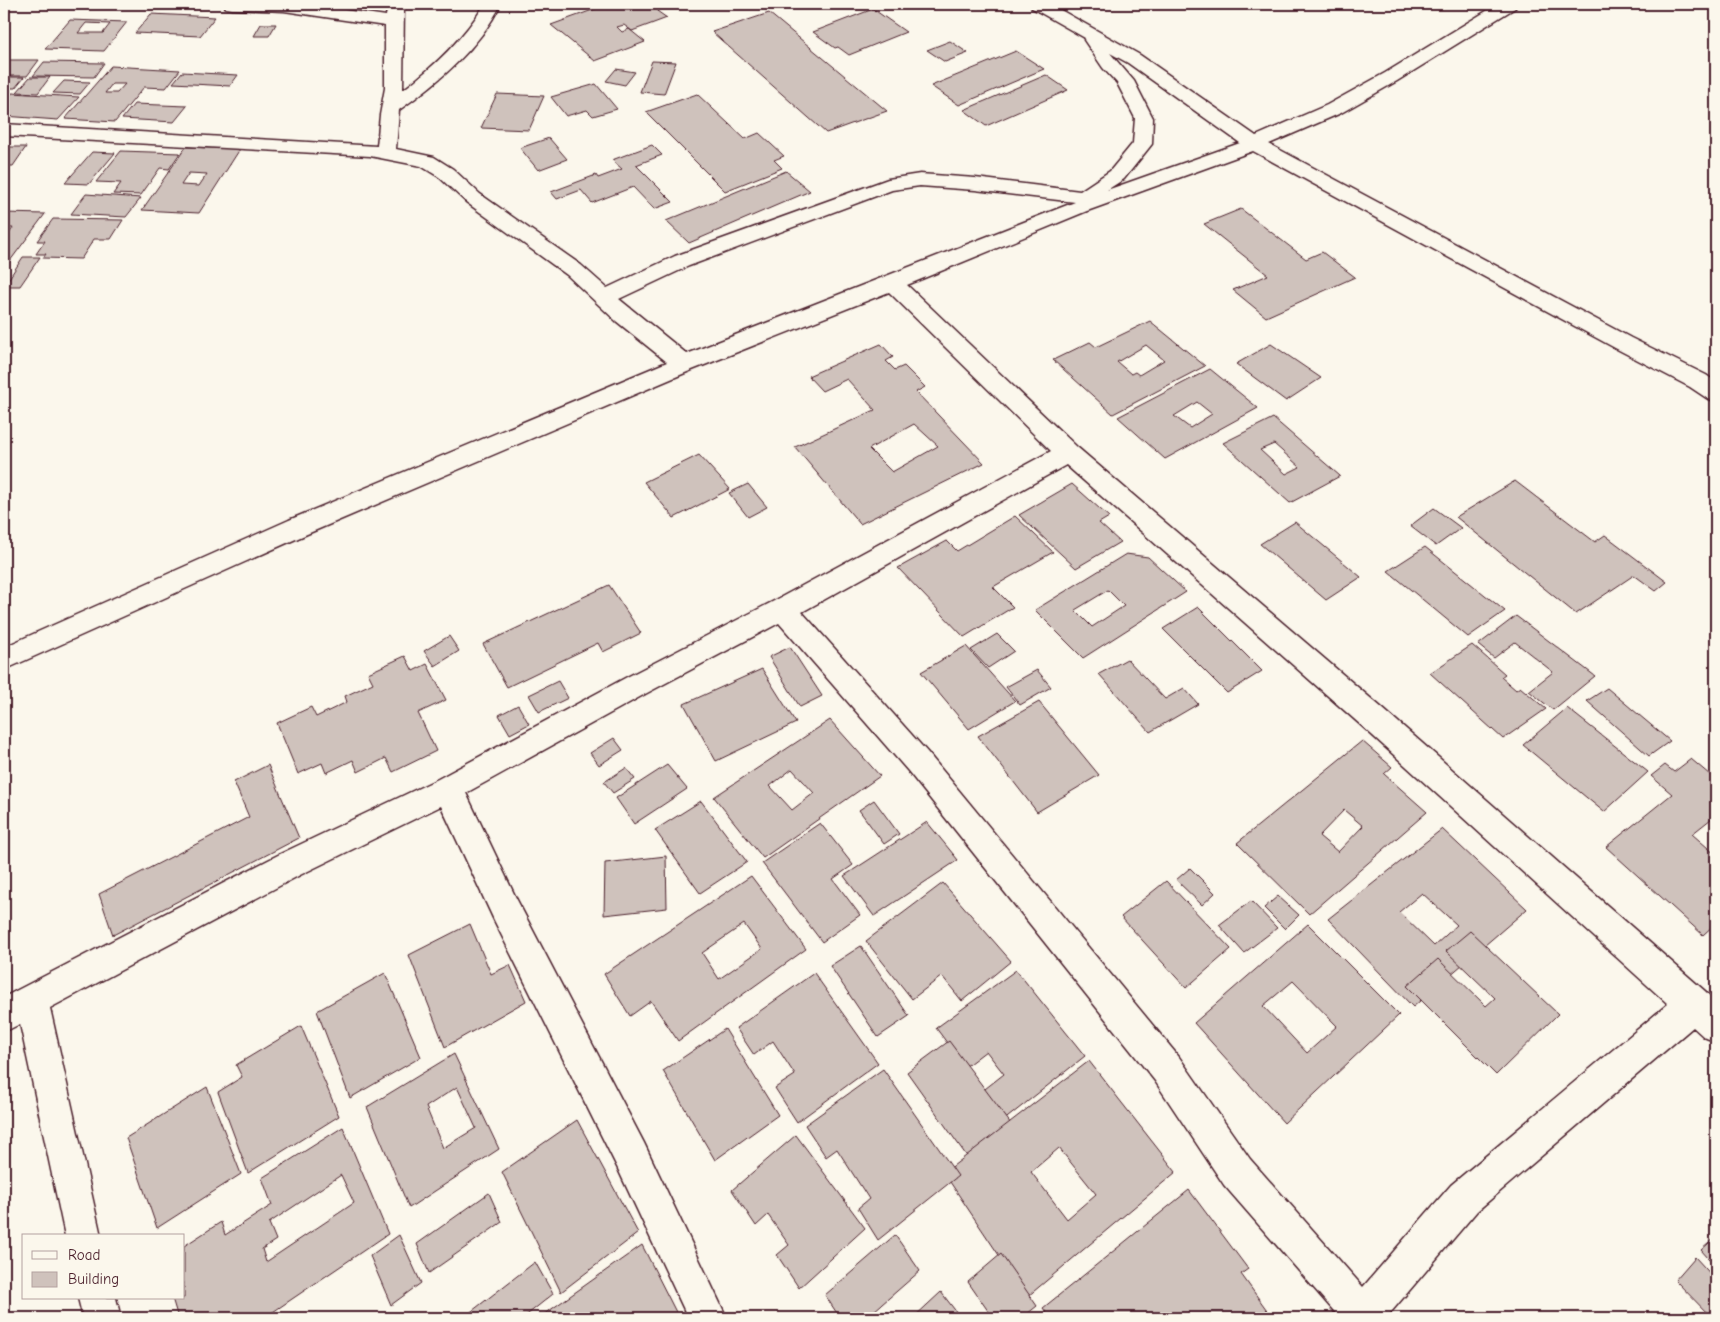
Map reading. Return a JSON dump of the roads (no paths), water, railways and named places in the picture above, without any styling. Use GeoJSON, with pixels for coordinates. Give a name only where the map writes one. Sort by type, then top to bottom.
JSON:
{"type":"FeatureCollection","features":[{"type":"Feature","properties":{"kind":"street"},"geometry":{"type":"LineString","coordinates":[[232,4],[284,6],[394,22]]}},
{"type":"Feature","properties":{"kind":"street"},"geometry":{"type":"LineString","coordinates":[[386,153],[390,108],[394,88],[394,22],[397,4]]}},
{"type":"Feature","properties":{"kind":"street"},"geometry":{"type":"LineString","coordinates":[[390,108],[406,98],[462,50],[493,4]]}},
{"type":"Feature","properties":{"kind":"street"},"geometry":{"type":"LineString","coordinates":[[1038,4],[1134,59],[1254,144],[1623,343],[1698,381],[1716,393]]}},
{"type":"Feature","properties":{"kind":"street"},"geometry":{"type":"LineString","coordinates":[[4,659],[298,527],[684,364],[892,283],[1082,202],[1254,144],[1334,108],[1390,77],[1508,4]]}},
{"type":"Feature","properties":{"kind":"street"},"geometry":{"type":"LineString","coordinates":[[604,298],[682,261],[888,185],[920,180],[975,184],[1082,202],[1117,175],[1142,144],[1144,118],[1125,81],[1109,64],[1088,33]]}},
{"type":"Feature","properties":{"kind":"street"},"geometry":{"type":"LineString","coordinates":[[4,130],[370,150],[427,161],[446,172],[473,198],[574,270],[624,316],[684,364]]}},
{"type":"Feature","properties":{"kind":"street"},"geometry":{"type":"LineString","coordinates":[[783,609],[918,762],[1167,1069],[1237,1172],[1363,1317],[1464,1198],[1547,1130],[1705,1014],[1372,716],[1068,453],[892,283]]}},
{"type":"Feature","properties":{"kind":"street"},"geometry":{"type":"LineString","coordinates":[[82,1234],[18,1008],[289,866],[448,788],[637,684],[783,609],[1068,453]]}},
{"type":"Feature","properties":{"kind":"street"},"geometry":{"type":"LineString","coordinates":[[448,788],[506,909],[631,1156],[708,1318]]}},
{"type":"Feature","properties":{"kind":"street"},"geometry":{"type":"LineString","coordinates":[[98,1300],[102,1318]]}}]}
